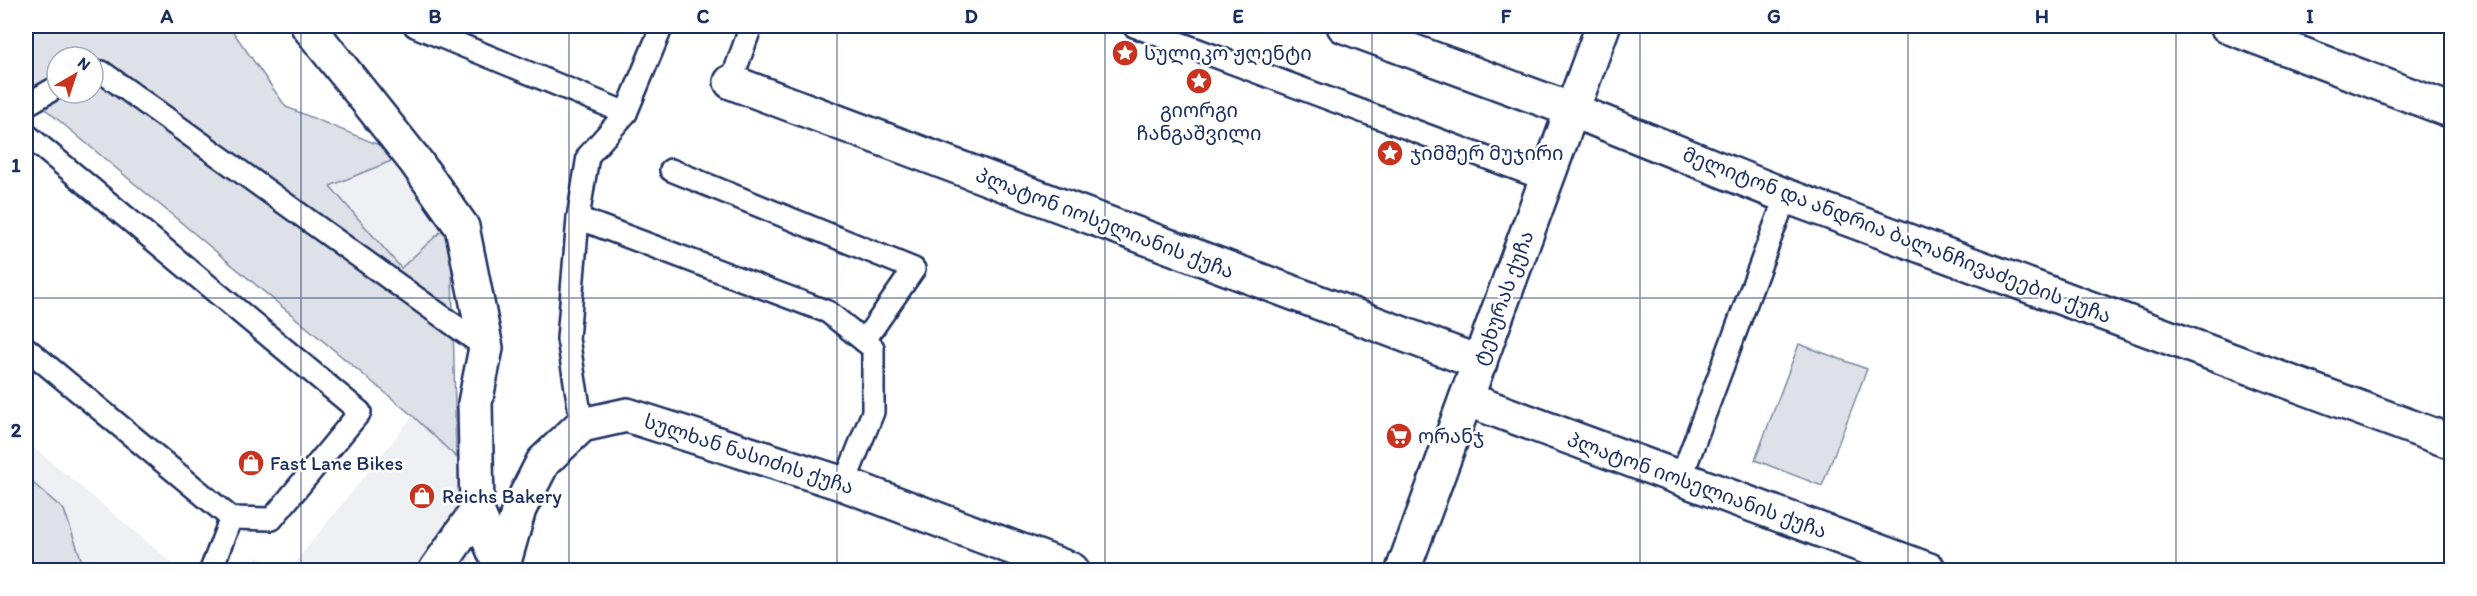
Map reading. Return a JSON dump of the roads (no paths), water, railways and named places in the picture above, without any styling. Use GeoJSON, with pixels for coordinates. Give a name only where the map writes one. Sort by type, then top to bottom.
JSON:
{"type":"FeatureCollection","features":[{"type":"Feature","properties":{"kind":"street"},"geometry":{"type":"LineString","coordinates":[[308,26],[409,153],[462,227],[486,348],[475,403],[477,511],[502,570]]}},
{"type":"Feature","properties":{"kind":"street","name":"მელიტონ და ანდრია ბალანჩივაძეების ქუჩა"},"geometry":{"type":"LineString","coordinates":[[1344,26],[1572,110],[1786,196],[2451,441]]}},
{"type":"Feature","properties":{"kind":"street","name":"ტეხურას ქუჩა"},"geometry":{"type":"LineString","coordinates":[[1403,570],[1603,26]]}},
{"type":"Feature","properties":{"kind":"street"},"geometry":{"type":"LineString","coordinates":[[2227,26],[2451,111]]}},
{"type":"Feature","properties":{"kind":"street","name":"პლატონ იოსელიანის ქუჩა"},"geometry":{"type":"LineString","coordinates":[[730,82],[1480,363]]}},
{"type":"Feature","properties":{"kind":"street","name":"პლატონ იოსელიანის ქუჩა"},"geometry":{"type":"LineString","coordinates":[[1466,399],[1929,570]]}},
{"type":"Feature","properties":{"kind":"street","name":"სულხან ნასიძის ქუჩა"},"geometry":{"type":"LineString","coordinates":[[582,425],[627,415],[844,484],[1072,570]]}},
{"type":"Feature","properties":{"kind":"street"},"geometry":{"type":"LineString","coordinates":[[502,570],[519,509],[543,462],[582,425]]}},
{"type":"Feature","properties":{"kind":"street"},"geometry":{"type":"LineString","coordinates":[[436,570],[477,511]]}},
{"type":"Feature","properties":{"kind":"lane"},"geometry":{"type":"LineString","coordinates":[[415,26],[626,113]]}},
{"type":"Feature","properties":{"kind":"lane"},"geometry":{"type":"LineString","coordinates":[[582,425],[568,339],[578,218],[588,156],[626,113],[662,26]]}},
{"type":"Feature","properties":{"kind":"lane"},"geometry":{"type":"LineString","coordinates":[[730,82],[752,26]]}},
{"type":"Feature","properties":{"kind":"lane"},"geometry":{"type":"LineString","coordinates":[[1134,26],[1546,180]]}},
{"type":"Feature","properties":{"kind":"lane"},"geometry":{"type":"LineString","coordinates":[[105,74],[486,348]]}},
{"type":"Feature","properties":{"kind":"lane"},"geometry":{"type":"LineString","coordinates":[[26,105],[45,94]]}},
{"type":"Feature","properties":{"kind":"lane"},"geometry":{"type":"LineString","coordinates":[[26,134],[360,412],[272,519],[231,518],[26,348]]}},
{"type":"Feature","properties":{"kind":"lane"},"geometry":{"type":"LineString","coordinates":[[671,170],[914,269],[864,341]]}},
{"type":"Feature","properties":{"kind":"lane"},"geometry":{"type":"LineString","coordinates":[[1681,478],[1786,196]]}},
{"type":"Feature","properties":{"kind":"lane"},"geometry":{"type":"LineString","coordinates":[[578,218],[828,312],[873,348],[873,412],[844,484]]}},
{"type":"Feature","properties":{"kind":"lane"},"geometry":{"type":"LineString","coordinates":[[211,570],[231,518]]}},
{"type":"Feature","properties":{"kind":"place","name":"სულიკო ჟღენტი"},"geometry":{"type":"Point","coordinates":[1125,53]}},
{"type":"Feature","properties":{"kind":"place","name":"გიორგი ჩანგაშვილი"},"geometry":{"type":"Point","coordinates":[1199,81]}},
{"type":"Feature","properties":{"kind":"place","name":"ჯიმშერ მუჯირი"},"geometry":{"type":"Point","coordinates":[1390,153]}},
{"type":"Feature","properties":{"kind":"place","name":"ორანჯ"},"geometry":{"type":"Point","coordinates":[1399,436]}},
{"type":"Feature","properties":{"kind":"place","name":"Fast Lane Bikes"},"geometry":{"type":"Point","coordinates":[251,463]}},
{"type":"Feature","properties":{"kind":"place","name":"Reichs Bakery"},"geometry":{"type":"Point","coordinates":[422,496]}}]}
